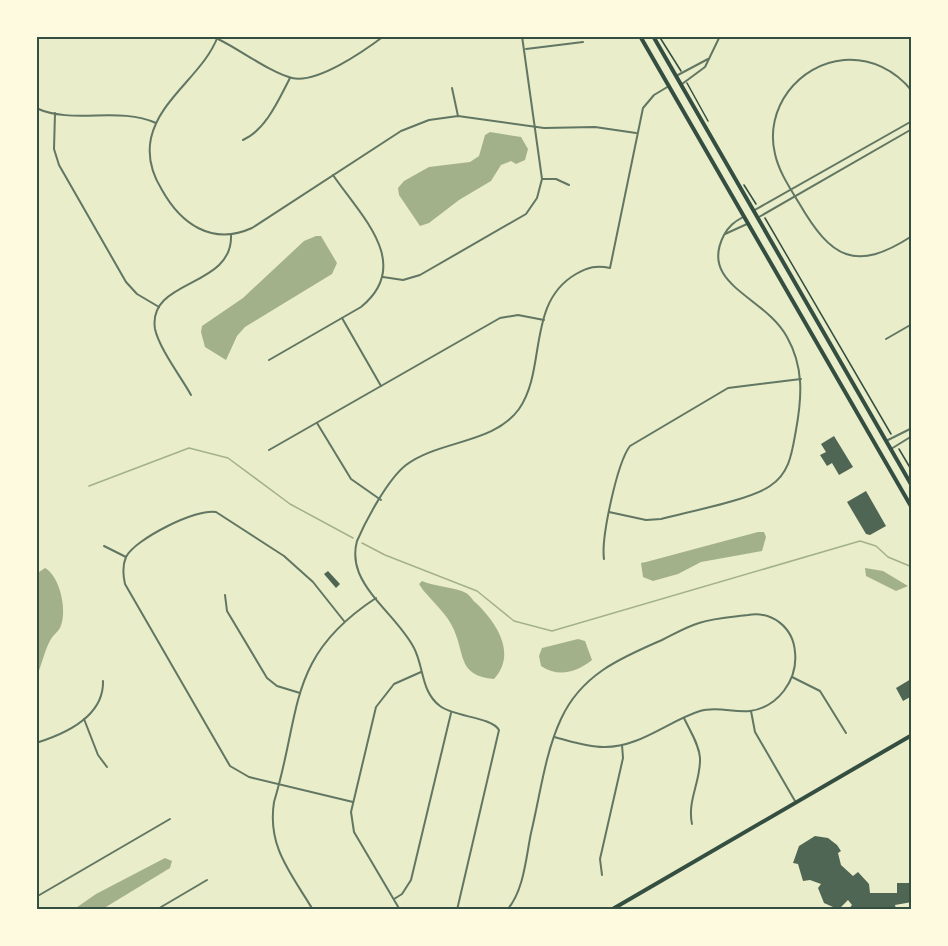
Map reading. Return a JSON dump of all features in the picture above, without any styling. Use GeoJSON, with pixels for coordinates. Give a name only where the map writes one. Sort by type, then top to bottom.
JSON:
{"type":"FeatureCollection","features":[{"type":"Feature","properties":{"kind":"main road"},"geometry":{"type":"LineString","coordinates":[[640,36],[912,508]]}},
{"type":"Feature","properties":{"kind":"main road"},"geometry":{"type":"LineString","coordinates":[[653,36],[756,219],[912,486]]}},
{"type":"Feature","properties":{"kind":"main road"},"geometry":{"type":"LineString","coordinates":[[611,910],[912,735]]}},
{"type":"Feature","properties":{"kind":"street"},"geometry":{"type":"LineString","coordinates":[[384,36],[318,76],[304,79],[290,78],[218,38],[156,123],[150,144],[150,162],[156,180],[173,208],[185,222],[199,230],[231,234],[256,226],[408,127],[429,120],[458,116],[535,127],[595,127],[636,133]]}},
{"type":"Feature","properties":{"kind":"street"},"geometry":{"type":"LineString","coordinates":[[382,277],[403,280],[420,275],[518,219],[532,206],[540,191],[542,179],[526,49],[522,36]]}},
{"type":"Feature","properties":{"kind":"street"},"geometry":{"type":"LineString","coordinates":[[679,85],[702,70],[720,36]]}},
{"type":"Feature","properties":{"kind":"street"},"geometry":{"type":"LineString","coordinates":[[526,49],[583,42]]}},
{"type":"Feature","properties":{"kind":"street"},"geometry":{"type":"LineString","coordinates":[[675,77],[708,59]]}},
{"type":"Feature","properties":{"kind":"street"},"geometry":{"type":"LineString","coordinates":[[912,91],[891,71],[860,60],[824,64],[797,81],[780,104],[773,131],[775,155],[793,193],[821,239],[847,254],[862,256],[878,254],[912,236]]}},
{"type":"Feature","properties":{"kind":"street"},"geometry":{"type":"LineString","coordinates":[[243,140],[255,133],[283,94],[290,78]]}},
{"type":"Feature","properties":{"kind":"street"},"geometry":{"type":"LineString","coordinates":[[457,910],[499,737],[497,726],[452,713],[433,699],[413,647],[359,573],[355,552],[362,530],[393,479],[408,463],[423,455],[493,430],[516,414],[526,394],[549,302],[566,280],[594,266],[610,268],[625,204],[636,133],[648,100],[669,86]]}},
{"type":"Feature","properties":{"kind":"street"},"geometry":{"type":"LineString","coordinates":[[452,88],[458,116]]}},
{"type":"Feature","properties":{"kind":"street"},"geometry":{"type":"LineString","coordinates":[[36,108],[55,113],[131,116],[156,123]]}},
{"type":"Feature","properties":{"kind":"street"},"geometry":{"type":"LineString","coordinates":[[55,113],[54,149],[62,171],[126,282],[137,294],[159,307]]}},
{"type":"Feature","properties":{"kind":"street"},"geometry":{"type":"LineString","coordinates":[[756,219],[793,193],[912,121]]}},
{"type":"Feature","properties":{"kind":"street"},"geometry":{"type":"LineString","coordinates":[[752,212],[793,193],[912,129]]}},
{"type":"Feature","properties":{"kind":"street"},"geometry":{"type":"LineString","coordinates":[[269,360],[342,318],[371,298],[382,277],[383,254],[380,242],[333,175]]}},
{"type":"Feature","properties":{"kind":"street"},"geometry":{"type":"LineString","coordinates":[[542,179],[556,179],[569,185]]}},
{"type":"Feature","properties":{"kind":"street"},"geometry":{"type":"LineString","coordinates":[[609,512],[653,520],[770,487],[782,477],[790,462],[800,406],[801,379],[794,350],[782,328],[763,307],[727,281],[720,270],[717,252],[728,227],[743,217]]}},
{"type":"Feature","properties":{"kind":"street"},"geometry":{"type":"LineString","coordinates":[[725,234],[747,224]]}},
{"type":"Feature","properties":{"kind":"street"},"geometry":{"type":"LineString","coordinates":[[191,395],[157,334],[155,318],[159,307],[171,294],[222,264],[230,250],[231,234]]}},
{"type":"Feature","properties":{"kind":"street"},"geometry":{"type":"LineString","coordinates":[[269,450],[506,315],[544,320]]}},
{"type":"Feature","properties":{"kind":"street"},"geometry":{"type":"LineString","coordinates":[[342,318],[381,386]]}},
{"type":"Feature","properties":{"kind":"street"},"geometry":{"type":"LineString","coordinates":[[886,339],[912,324]]}},
{"type":"Feature","properties":{"kind":"street"},"geometry":{"type":"LineString","coordinates":[[604,559],[603,544],[609,512],[623,458],[637,441],[734,386],[801,379]]}},
{"type":"Feature","properties":{"kind":"street"},"geometry":{"type":"LineString","coordinates":[[317,423],[351,479],[381,500]]}},
{"type":"Feature","properties":{"kind":"street"},"geometry":{"type":"LineString","coordinates":[[886,441],[912,428]]}},
{"type":"Feature","properties":{"kind":"street"},"geometry":{"type":"LineString","coordinates":[[891,449],[912,436]]}},
{"type":"Feature","properties":{"kind":"street"},"geometry":{"type":"LineString","coordinates":[[344,621],[313,582],[284,556],[220,513],[209,510],[192,514],[138,544],[126,557],[123,573],[125,584],[226,760],[242,775],[353,802]]}},
{"type":"Feature","properties":{"kind":"street"},"geometry":{"type":"LineString","coordinates":[[104,546],[126,557]]}},
{"type":"Feature","properties":{"kind":"street"},"geometry":{"type":"LineString","coordinates":[[225,595],[227,611],[267,678],[276,686],[300,693]]}},
{"type":"Feature","properties":{"kind":"street"},"geometry":{"type":"LineString","coordinates":[[313,910],[273,838],[271,819],[300,693],[314,656],[344,621],[376,598]]}},
{"type":"Feature","properties":{"kind":"street"},"geometry":{"type":"LineString","coordinates":[[507,910],[518,891],[554,738],[569,704],[597,673],[623,657],[701,622],[758,614],[773,618],[784,627],[793,644],[795,657],[792,677],[782,694],[762,707],[751,711],[708,709],[622,745],[595,747],[554,738]]}},
{"type":"Feature","properties":{"kind":"street"},"geometry":{"type":"LineString","coordinates":[[400,910],[354,832],[351,812],[379,700],[400,679],[421,672]]}},
{"type":"Feature","properties":{"kind":"street"},"geometry":{"type":"LineString","coordinates":[[792,677],[815,687],[824,695],[846,733]]}},
{"type":"Feature","properties":{"kind":"street"},"geometry":{"type":"LineString","coordinates":[[36,743],[66,731],[84,719],[100,701],[103,681]]}},
{"type":"Feature","properties":{"kind":"street"},"geometry":{"type":"LineString","coordinates":[[751,711],[755,732],[796,802]]}},
{"type":"Feature","properties":{"kind":"street"},"geometry":{"type":"LineString","coordinates":[[394,899],[402,894],[411,880],[452,713]]}},
{"type":"Feature","properties":{"kind":"street"},"geometry":{"type":"LineString","coordinates":[[684,718],[700,759],[690,808],[692,824]]}},
{"type":"Feature","properties":{"kind":"street"},"geometry":{"type":"LineString","coordinates":[[84,719],[98,755],[108,767]]}},
{"type":"Feature","properties":{"kind":"street"},"geometry":{"type":"LineString","coordinates":[[602,875],[600,859],[623,758],[622,745]]}},
{"type":"Feature","properties":{"kind":"street"},"geometry":{"type":"LineString","coordinates":[[36,897],[170,819]]}},
{"type":"Feature","properties":{"kind":"street"},"geometry":{"type":"LineString","coordinates":[[156,910],[207,880]]}},
{"type":"Feature","properties":{"kind":"path"},"geometry":{"type":"LineString","coordinates":[[659,36],[682,73]]}},
{"type":"Feature","properties":{"kind":"path"},"geometry":{"type":"LineString","coordinates":[[687,81],[709,124]]}},
{"type":"Feature","properties":{"kind":"path"},"geometry":{"type":"LineString","coordinates":[[742,181],[756,203]]}},
{"type":"Feature","properties":{"kind":"path"},"geometry":{"type":"LineString","coordinates":[[766,220],[890,432]]}},
{"type":"Feature","properties":{"kind":"path"},"geometry":{"type":"LineString","coordinates":[[900,450],[912,471]]}},
{"type":"Feature","properties":{"kind":"shaded area"},"geometry":{"type":"Polygon","coordinates":[[[490,132],[521,137],[528,149],[525,160],[516,164],[511,161],[501,165],[491,181],[459,200],[429,223],[420,226],[399,195],[398,188],[404,181],[429,167],[470,162],[479,156],[485,135],[490,132]]]}},
{"type":"Feature","properties":{"kind":"shaded area"},"geometry":{"type":"Polygon","coordinates":[[[321,236],[337,263],[332,274],[245,327],[237,336],[226,360],[205,347],[201,332],[202,326],[243,298],[304,241],[321,236]]]}},
{"type":"Feature","properties":{"kind":"shaded area"},"geometry":{"type":"Polygon","coordinates":[[[764,532],[766,537],[762,551],[701,562],[678,574],[653,581],[643,577],[641,563],[764,532]]]}},
{"type":"Feature","properties":{"kind":"shaded area"},"geometry":{"type":"Polygon","coordinates":[[[45,568],[55,578],[61,595],[63,613],[60,628],[49,644],[36,678],[36,574],[45,568]]]}},
{"type":"Feature","properties":{"kind":"shaded area"},"geometry":{"type":"Polygon","coordinates":[[[865,568],[883,571],[908,586],[896,591],[866,576],[865,568]]]}},
{"type":"Feature","properties":{"kind":"shaded area"},"geometry":{"type":"Polygon","coordinates":[[[422,581],[466,593],[491,620],[502,639],[504,649],[501,669],[494,679],[474,674],[468,669],[451,624],[423,590],[419,584],[422,581]]]}},
{"type":"Feature","properties":{"kind":"shaded area"},"geometry":{"type":"Polygon","coordinates":[[[578,639],[585,641],[592,660],[580,668],[561,673],[541,666],[539,656],[542,648],[578,639]]]}},
{"type":"Feature","properties":{"kind":"shaded area"},"geometry":{"type":"Polygon","coordinates":[[[165,858],[172,861],[170,868],[101,910],[73,910],[96,894],[165,858]]]}},
{"type":"Feature","properties":{"kind":"building"},"geometry":{"type":"Polygon","coordinates":[[[834,436],[853,467],[839,475],[832,463],[827,466],[820,455],[826,452],[821,444],[834,436]]]}},
{"type":"Feature","properties":{"kind":"building"},"geometry":{"type":"Polygon","coordinates":[[[866,491],[886,526],[870,535],[866,534],[847,502],[866,491]]]}},
{"type":"Feature","properties":{"kind":"building"},"geometry":{"type":"Polygon","coordinates":[[[328,571],[340,584],[336,588],[324,574],[328,571]]]}},
{"type":"Feature","properties":{"kind":"building"},"geometry":{"type":"Polygon","coordinates":[[[911,679],[912,696],[903,701],[896,688],[911,679]]]}},
{"type":"Feature","properties":{"kind":"building"},"geometry":{"type":"Polygon","coordinates":[[[815,836],[828,838],[837,845],[841,851],[838,853],[841,865],[853,876],[858,872],[869,884],[870,893],[897,893],[897,883],[912,883],[912,902],[895,905],[896,909],[848,910],[852,905],[848,900],[838,910],[832,910],[833,907],[824,903],[818,888],[821,884],[810,880],[803,881],[798,864],[793,863],[799,846],[815,836]]]}},
{"type":"Feature","properties":{"kind":"waterway"},"geometry":{"type":"LineString","coordinates":[[89,486],[189,448],[228,458],[290,504],[353,538]]}},
{"type":"Feature","properties":{"kind":"waterway"},"geometry":{"type":"LineString","coordinates":[[362,543],[385,555],[477,591],[514,621],[552,631],[860,541],[876,546],[888,557],[912,567]]}}]}
